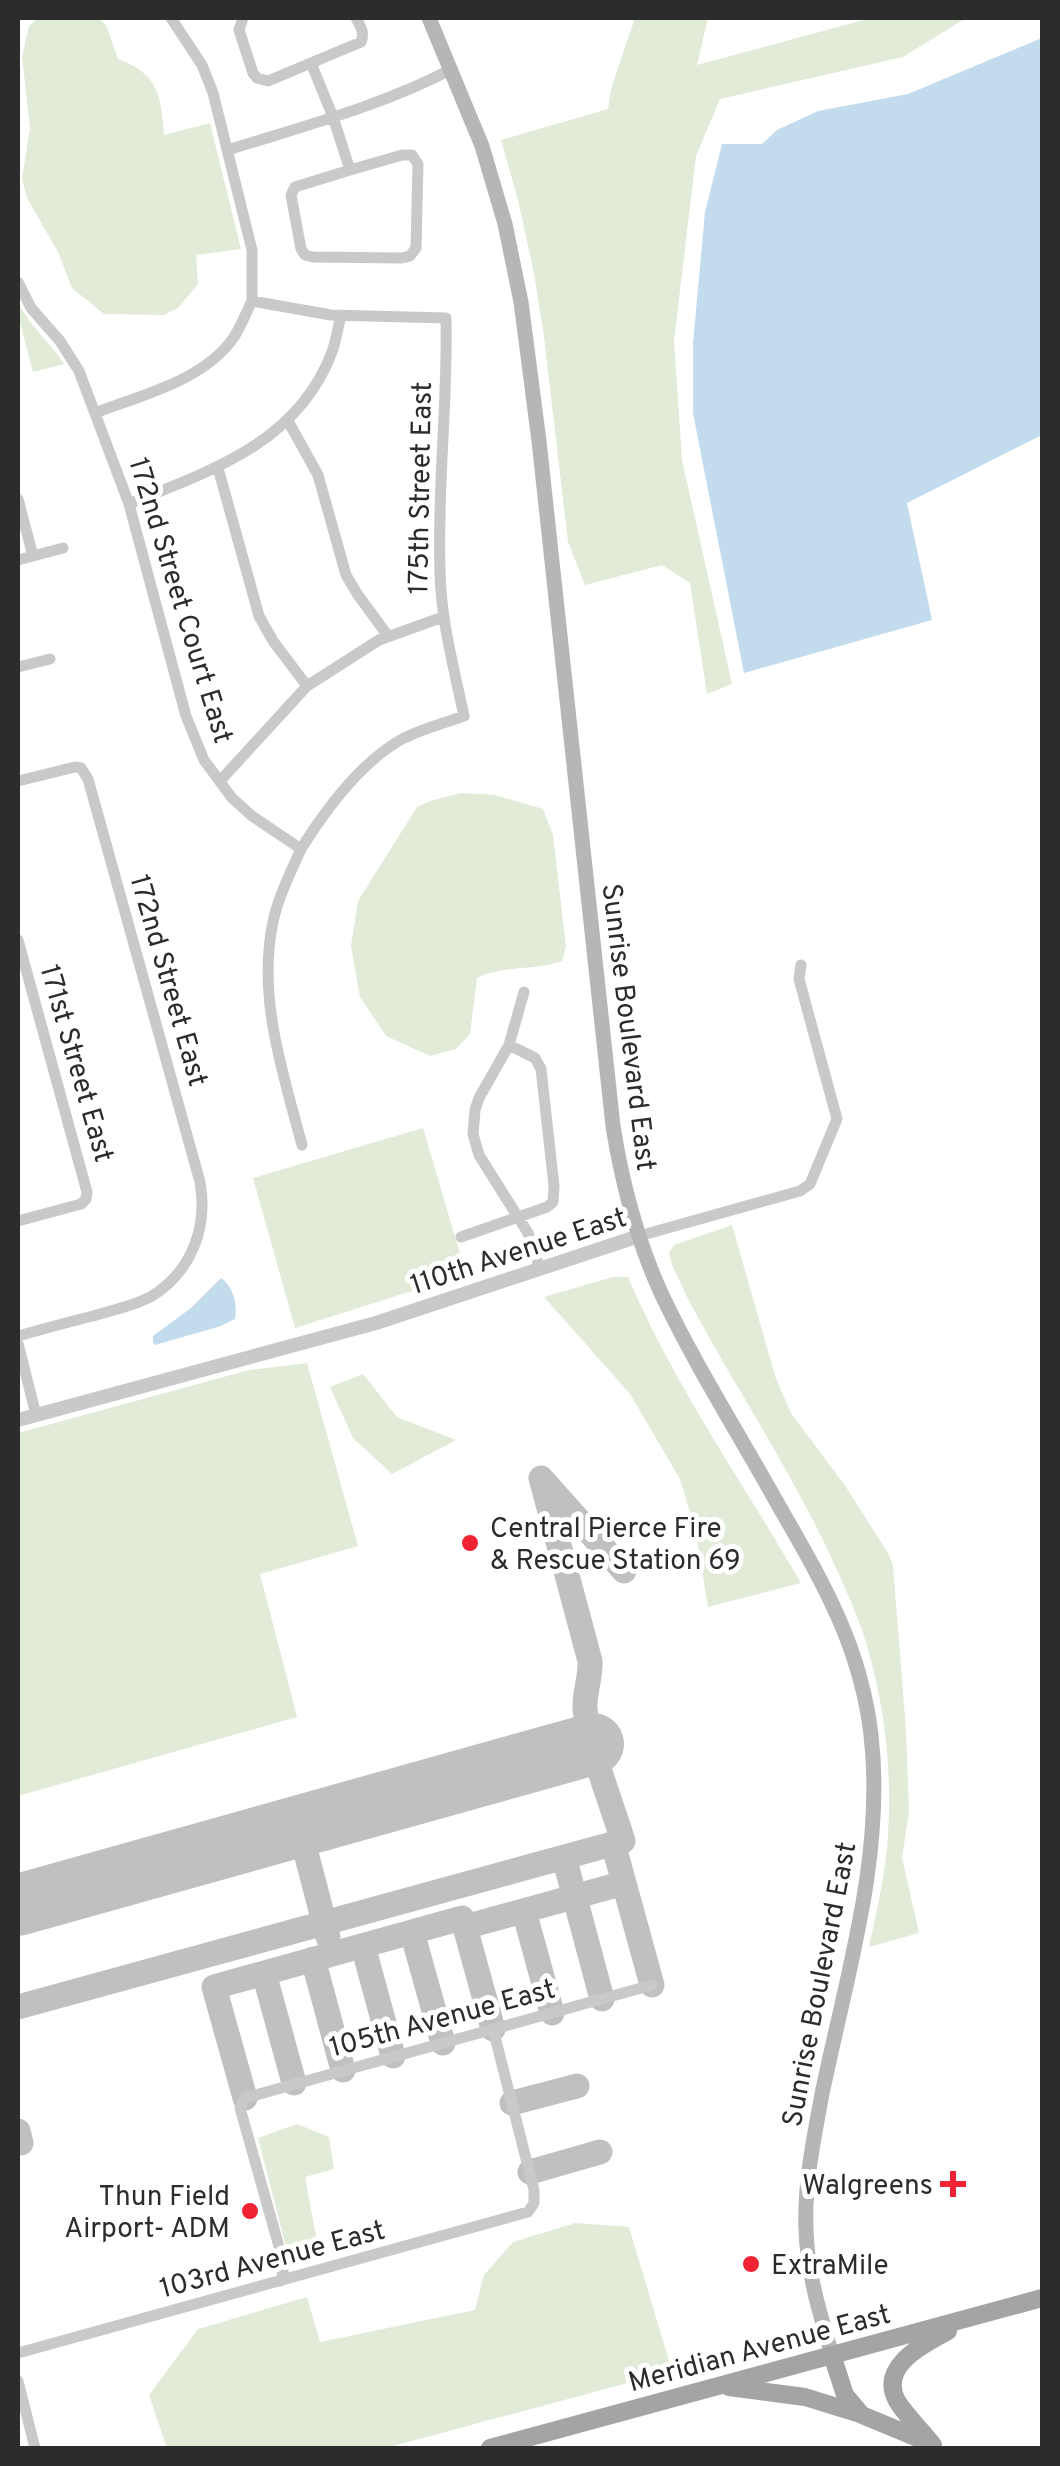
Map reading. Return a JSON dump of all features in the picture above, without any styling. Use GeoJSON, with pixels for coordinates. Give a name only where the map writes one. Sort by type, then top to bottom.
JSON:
{"type":"FeatureCollection","features":[{"type":"Feature","properties":{"kind":"main road","name":"Sunrise Boulevard East"},"geometry":{"type":"LineString","coordinates":[[429,18],[471,114],[488,166],[521,302],[612,1126],[625,1188],[660,1291],[830,1596],[852,1653],[868,1711],[875,1784],[872,1847],[819,2111],[806,2202],[808,2257],[832,2355]]}},
{"type":"Feature","properties":{"kind":"main road","name":"Meridian Avenue East"},"geometry":{"type":"LineString","coordinates":[[490,2448],[1042,2298]]}},
{"type":"Feature","properties":{"kind":"main road"},"geometry":{"type":"LineString","coordinates":[[937,2447],[898,2402],[893,2380],[909,2355],[971,2318]]}},
{"type":"Feature","properties":{"kind":"main road"},"geometry":{"type":"LineString","coordinates":[[832,2355],[846,2396],[862,2415]]}},
{"type":"Feature","properties":{"kind":"main road"},"geometry":{"type":"LineString","coordinates":[[719,2386],[804,2396],[862,2415],[937,2447]]}},
{"type":"Feature","properties":{"kind":"street"},"geometry":{"type":"LineString","coordinates":[[95,413],[184,378],[216,357],[234,338],[252,301],[252,250],[208,79],[171,18]]}},
{"type":"Feature","properties":{"kind":"street"},"geometry":{"type":"LineString","coordinates":[[243,18],[239,30],[253,73],[268,81],[361,42],[364,36],[356,18]]}},
{"type":"Feature","properties":{"kind":"street"},"geometry":{"type":"LineString","coordinates":[[311,64],[350,170]]}},
{"type":"Feature","properties":{"kind":"street"},"geometry":{"type":"LineString","coordinates":[[228,150],[417,87],[452,69]]}},
{"type":"Feature","properties":{"kind":"street"},"geometry":{"type":"LineString","coordinates":[[402,154],[412,156],[418,164],[416,248],[410,256],[313,258],[301,249],[291,195],[295,187],[350,170],[402,154]]}},
{"type":"Feature","properties":{"kind":"street","name":"172nd Street Court East"},"geometry":{"type":"LineString","coordinates":[[18,282],[31,308],[72,356],[95,413],[129,504],[186,716],[204,760],[232,798],[301,849]]}},
{"type":"Feature","properties":{"kind":"street"},"geometry":{"type":"LineString","coordinates":[[129,504],[218,468],[269,437],[288,421],[324,368],[342,315],[252,301]]}},
{"type":"Feature","properties":{"kind":"street","name":"175th Street East"},"geometry":{"type":"LineString","coordinates":[[301,849],[322,816],[388,747],[464,716],[443,617],[440,524],[446,318],[342,315]]}},
{"type":"Feature","properties":{"kind":"street"},"geometry":{"type":"LineString","coordinates":[[288,421],[318,476],[346,574],[388,636]]}},
{"type":"Feature","properties":{"kind":"street"},"geometry":{"type":"LineString","coordinates":[[218,468],[259,616],[307,686]]}},
{"type":"Feature","properties":{"kind":"street"},"geometry":{"type":"LineString","coordinates":[[18,499],[33,556]]}},
{"type":"Feature","properties":{"kind":"street"},"geometry":{"type":"LineString","coordinates":[[18,560],[62,548]]}},
{"type":"Feature","properties":{"kind":"street"},"geometry":{"type":"LineString","coordinates":[[220,781],[307,686],[388,636],[443,617]]}},
{"type":"Feature","properties":{"kind":"street"},"geometry":{"type":"LineString","coordinates":[[18,668],[50,659]]}},
{"type":"Feature","properties":{"kind":"street","name":"172nd Street East"},"geometry":{"type":"LineString","coordinates":[[18,782],[67,768],[81,768],[88,779],[200,1182],[204,1209],[195,1248],[170,1281],[152,1296],[18,1340]]}},
{"type":"Feature","properties":{"kind":"street"},"geometry":{"type":"LineString","coordinates":[[301,849],[273,918],[268,950],[270,1012],[276,1049],[302,1145]]}},
{"type":"Feature","properties":{"kind":"street","name":"171st Street East"},"geometry":{"type":"LineString","coordinates":[[18,940],[87,1192],[81,1204],[18,1221]]}},
{"type":"Feature","properties":{"kind":"street","name":"110th Avenue East"},"geometry":{"type":"LineString","coordinates":[[18,1420],[376,1323],[639,1236],[800,1191],[810,1184],[838,1119],[799,979],[800,965]]}},
{"type":"Feature","properties":{"kind":"street"},"geometry":{"type":"LineString","coordinates":[[524,992],[509,1045],[475,1110],[473,1134],[479,1155],[528,1232],[540,1269]]}},
{"type":"Feature","properties":{"kind":"street"},"geometry":{"type":"LineString","coordinates":[[461,1237],[520,1218],[553,1202],[541,1069],[535,1058],[509,1045]]}},
{"type":"Feature","properties":{"kind":"street"},"geometry":{"type":"LineString","coordinates":[[18,1340],[36,1415]]}},
{"type":"Feature","properties":{"kind":"street","name":"105th Avenue East"},"geometry":{"type":"LineString","coordinates":[[281,2281],[280,2250],[240,2108],[245,2098],[652,1985]]}},
{"type":"Feature","properties":{"kind":"street","name":"103rd Avenue East"},"geometry":{"type":"LineString","coordinates":[[18,2353],[523,2215],[532,2208],[534,2190],[493,2030]]}},
{"type":"Feature","properties":{"kind":"street"},"geometry":{"type":"LineString","coordinates":[[18,2381],[35,2448]]}},
{"type":"Feature","properties":{"kind":"green space"},"geometry":{"type":"Polygon","coordinates":[[[38,18],[99,18],[106,25],[118,59],[142,72],[155,88],[164,135],[210,123],[241,249],[196,255],[198,284],[178,308],[164,315],[104,314],[72,288],[58,252],[27,198],[22,179],[30,128],[22,57],[29,26],[38,18]]]}},
{"type":"Feature","properties":{"kind":"green space"},"geometry":{"type":"Polygon","coordinates":[[[635,18],[708,18],[697,65],[871,18],[966,18],[903,57],[720,99],[696,156],[674,341],[682,460],[732,684],[707,694],[690,583],[662,565],[585,585],[568,542],[534,273],[501,140],[608,109],[635,18]]]}},
{"type":"Feature","properties":{"kind":"green space"},"geometry":{"type":"Polygon","coordinates":[[[18,303],[28,319],[64,364],[33,372],[18,303]]]}},
{"type":"Feature","properties":{"kind":"green space"},"geometry":{"type":"Polygon","coordinates":[[[461,793],[495,795],[543,809],[553,835],[566,947],[562,961],[477,978],[470,1034],[456,1049],[430,1056],[386,1036],[360,997],[351,946],[358,901],[417,807],[461,793]]]}},
{"type":"Feature","properties":{"kind":"green space"},"geometry":{"type":"Polygon","coordinates":[[[423,1128],[466,1274],[295,1328],[253,1178],[423,1128]]]}},
{"type":"Feature","properties":{"kind":"green space"},"geometry":{"type":"Polygon","coordinates":[[[732,1225],[775,1376],[791,1413],[846,1487],[893,1565],[909,1811],[902,1858],[919,1933],[869,1947],[885,1862],[889,1786],[883,1715],[867,1646],[817,1528],[689,1301],[669,1253],[674,1245],[732,1225]]]}},
{"type":"Feature","properties":{"kind":"green space"},"geometry":{"type":"Polygon","coordinates":[[[613,1277],[628,1277],[687,1394],[801,1583],[708,1607],[695,1528],[680,1479],[630,1394],[544,1297],[613,1277]]]}},
{"type":"Feature","properties":{"kind":"green space"},"geometry":{"type":"Polygon","coordinates":[[[307,1363],[358,1546],[260,1574],[297,1717],[18,1796],[18,1433],[249,1370],[307,1363]]]}},
{"type":"Feature","properties":{"kind":"green space"},"geometry":{"type":"Polygon","coordinates":[[[363,1374],[397,1417],[456,1440],[392,1474],[353,1438],[330,1387],[363,1374]]]}},
{"type":"Feature","properties":{"kind":"green space"},"geometry":{"type":"Polygon","coordinates":[[[297,2124],[329,2137],[334,2169],[305,2177],[320,2258],[291,2266],[258,2138],[297,2124]]]}},
{"type":"Feature","properties":{"kind":"green space"},"geometry":{"type":"Polygon","coordinates":[[[575,2223],[629,2227],[672,2371],[386,2448],[167,2448],[149,2395],[198,2329],[307,2297],[320,2342],[475,2310],[484,2275],[513,2242],[575,2223]]]}},
{"type":"Feature","properties":{"kind":"water"},"geometry":{"type":"Polygon","coordinates":[[[1042,38],[1042,435],[907,503],[932,620],[744,673],[693,413],[693,343],[705,212],[722,144],[762,144],[777,130],[818,111],[908,94],[1042,38]]]}},
{"type":"Feature","properties":{"kind":"water"},"geometry":{"type":"Polygon","coordinates":[[[221,1278],[234,1296],[235,1319],[155,1345],[153,1336],[191,1308],[221,1278]]]}},
{"type":"Feature","properties":{"kind":"taxiway"},"geometry":{"type":"LineString","coordinates":[[18,2007],[623,1841],[591,1740],[585,1709],[590,1661],[541,1478],[624,1571]]}},
{"type":"Feature","properties":{"kind":"taxiway"},"geometry":{"type":"LineString","coordinates":[[299,1826],[328,1937]]}},
{"type":"Feature","properties":{"kind":"taxiway"},"geometry":{"type":"LineString","coordinates":[[613,1843],[652,1985]]}},
{"type":"Feature","properties":{"kind":"taxiway"},"geometry":{"type":"LineString","coordinates":[[564,1857],[602,1999]]}},
{"type":"Feature","properties":{"kind":"taxiway"},"geometry":{"type":"LineString","coordinates":[[245,2098],[214,1987],[462,1918],[465,1927],[624,1883]]}},
{"type":"Feature","properties":{"kind":"taxiway"},"geometry":{"type":"LineString","coordinates":[[524,1911],[552,2013]]}},
{"type":"Feature","properties":{"kind":"taxiway"},"geometry":{"type":"LineString","coordinates":[[465,1927],[493,2029]]}},
{"type":"Feature","properties":{"kind":"taxiway"},"geometry":{"type":"LineString","coordinates":[[412,1932],[443,2043]]}},
{"type":"Feature","properties":{"kind":"taxiway"},"geometry":{"type":"LineString","coordinates":[[363,1946],[393,2056]]}},
{"type":"Feature","properties":{"kind":"taxiway"},"geometry":{"type":"LineString","coordinates":[[313,1959],[343,2070]]}},
{"type":"Feature","properties":{"kind":"taxiway"},"geometry":{"type":"LineString","coordinates":[[264,1973],[294,2083]]}},
{"type":"Feature","properties":{"kind":"taxiway"},"geometry":{"type":"LineString","coordinates":[[512,2103],[577,2086]]}},
{"type":"Feature","properties":{"kind":"taxiway"},"geometry":{"type":"LineString","coordinates":[[18,2131],[21,2143]]}},
{"type":"Feature","properties":{"kind":"taxiway"},"geometry":{"type":"LineString","coordinates":[[530,2172],[600,2152]]}},
{"type":"Feature","properties":{"kind":"runway"},"geometry":{"type":"LineString","coordinates":[[18,1905],[593,1744]]}},
{"type":"Feature","properties":{"kind":"place","name":"Central Pierce Fire & Rescue Station 69"},"geometry":{"type":"Point","coordinates":[470,1543]}},
{"type":"Feature","properties":{"kind":"place","name":"Walgreens"},"geometry":{"type":"Point","coordinates":[953,2184]}},
{"type":"Feature","properties":{"kind":"place","name":"Thun Field Airport- ADM"},"geometry":{"type":"Point","coordinates":[250,2211]}},
{"type":"Feature","properties":{"kind":"place","name":"ExtraMile"},"geometry":{"type":"Point","coordinates":[751,2264]}}]}
